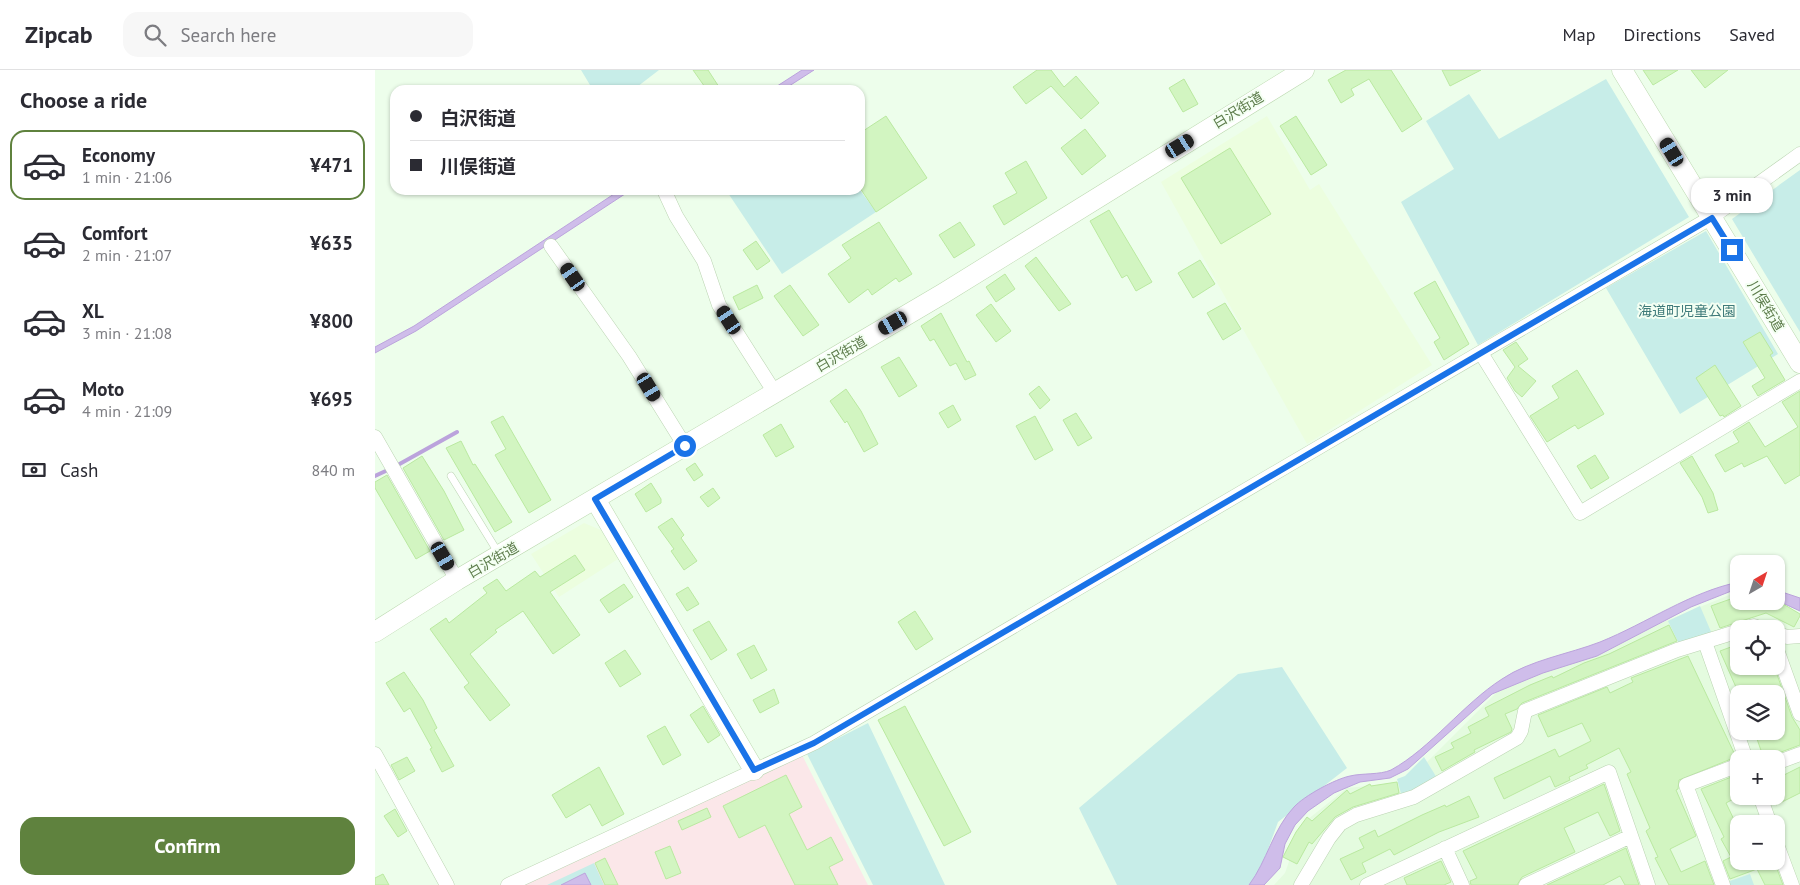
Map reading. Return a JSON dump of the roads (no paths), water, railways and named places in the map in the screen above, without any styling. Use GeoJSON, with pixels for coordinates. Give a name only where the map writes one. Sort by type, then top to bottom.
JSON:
{"type":"FeatureCollection","features":[{"type":"Feature","properties":{"kind":"main road","name":"白沢街道"},"geometry":{"type":"LineString","coordinates":[[375,632],[457,580],[501,556],[944,293],[1304,70]]}},
{"type":"Feature","properties":{"kind":"main road","name":"川俣街道"},"geometry":{"type":"LineString","coordinates":[[1622,70],[1800,363]]}},
{"type":"Feature","properties":{"kind":"main road"},"geometry":{"type":"LineString","coordinates":[[595,499],[754,770]]}},
{"type":"Feature","properties":{"kind":"street"},"geometry":{"type":"LineString","coordinates":[[508,885],[814,743],[1712,218],[1800,154]]}},
{"type":"Feature","properties":{"kind":"street"},"geometry":{"type":"LineString","coordinates":[[666,195],[676,216],[704,261],[719,305],[775,393]]}},
{"type":"Feature","properties":{"kind":"street"},"geometry":{"type":"LineString","coordinates":[[551,246],[629,356],[685,446]]}},
{"type":"Feature","properties":{"kind":"street"},"geometry":{"type":"LineString","coordinates":[[1481,352],[1580,514],[1800,381]]}},
{"type":"Feature","properties":{"kind":"street"},"geometry":{"type":"LineString","coordinates":[[375,437],[457,580]]}},
{"type":"Feature","properties":{"kind":"street"},"geometry":{"type":"LineString","coordinates":[[1301,885],[1329,838],[1340,824],[1356,815],[1414,797],[1517,738],[1521,731],[1525,712],[1677,650],[1730,634]]}},
{"type":"Feature","properties":{"kind":"street"},"geometry":{"type":"LineString","coordinates":[[1785,636],[1800,636]]}},
{"type":"Feature","properties":{"kind":"street"},"geometry":{"type":"LineString","coordinates":[[1705,642],[1743,750]]}},
{"type":"Feature","properties":{"kind":"street"},"geometry":{"type":"LineString","coordinates":[[1785,672],[1800,714]]}},
{"type":"Feature","properties":{"kind":"street"},"geometry":{"type":"LineString","coordinates":[[375,754],[447,885]]}},
{"type":"Feature","properties":{"kind":"street"},"geometry":{"type":"LineString","coordinates":[[1785,760],[1800,754]]}},
{"type":"Feature","properties":{"kind":"street"},"geometry":{"type":"LineString","coordinates":[[1723,885],[1686,785],[1730,768]]}},
{"type":"Feature","properties":{"kind":"street"},"geometry":{"type":"LineString","coordinates":[[1367,885],[1609,772],[1648,885]]}},
{"type":"Feature","properties":{"kind":"street"},"geometry":{"type":"LineString","coordinates":[[1526,885],[1631,836]]}},
{"type":"Feature","properties":{"kind":"street"},"geometry":{"type":"LineString","coordinates":[[1445,848],[1462,885]]}},
{"type":"Feature","properties":{"kind":"street"},"geometry":{"type":"LineString","coordinates":[[1785,866],[1792,885]]}},
{"type":"Feature","properties":{"kind":"lane"},"geometry":{"type":"LineString","coordinates":[[451,476],[501,556]]}},
{"type":"Feature","properties":{"kind":"waterway"},"geometry":{"type":"LineString","coordinates":[[396,466],[457,432]]}},
{"type":"Feature","properties":{"kind":"waterway"},"geometry":{"type":"LineString","coordinates":[[375,476],[390,469]]}},
{"type":"Feature","properties":{"kind":"park label","name":"海道町児童公園"},"geometry":{"type":"Point","coordinates":[1687,311]}}]}
